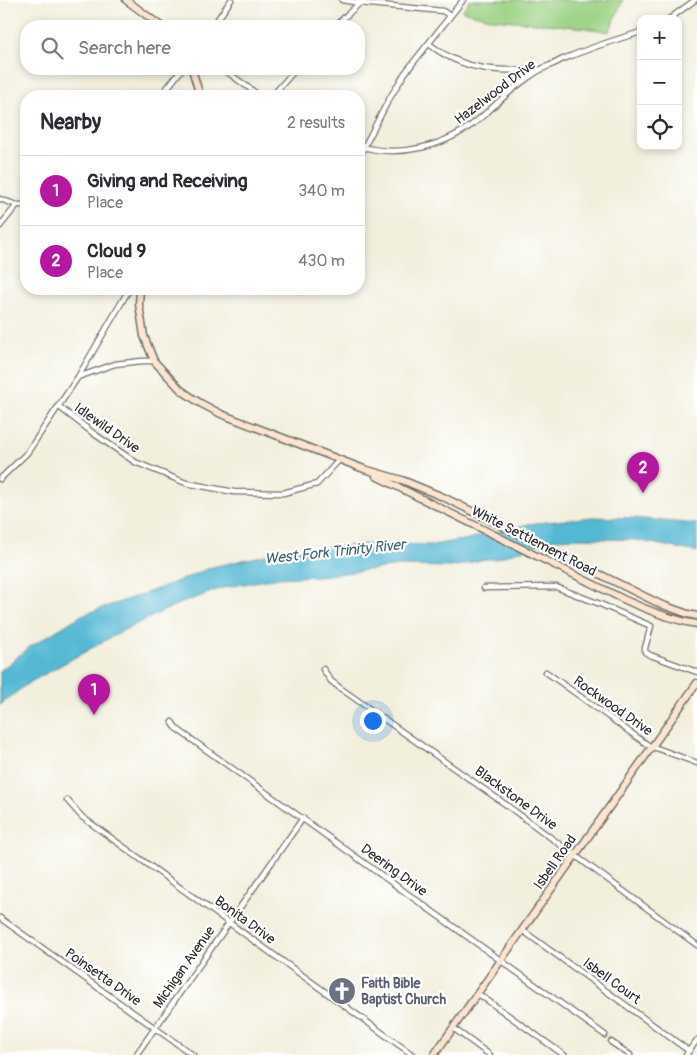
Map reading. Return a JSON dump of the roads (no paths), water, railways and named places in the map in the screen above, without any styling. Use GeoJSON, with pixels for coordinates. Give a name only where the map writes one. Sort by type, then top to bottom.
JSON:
{"type":"FeatureCollection","features":[{"type":"Feature","properties":{"kind":"main road"},"geometry":{"type":"LineString","coordinates":[[126,0],[153,20]]}},
{"type":"Feature","properties":{"kind":"main road"},"geometry":{"type":"LineString","coordinates":[[194,75],[198,90]]}},
{"type":"Feature","properties":{"kind":"main road","name":"White Settlement Road"},"geometry":{"type":"LineString","coordinates":[[140,295],[139,304],[144,336],[154,360],[181,390],[200,403],[220,414],[339,460],[402,480],[444,497],[660,604],[697,616]]}},
{"type":"Feature","properties":{"kind":"main road","name":"White Settlement Road"},"geometry":{"type":"LineString","coordinates":[[364,469],[623,599],[654,613],[697,624]]}},
{"type":"Feature","properties":{"kind":"main road","name":"Isbell Road"},"geometry":{"type":"LineString","coordinates":[[434,1055],[697,683]]}},
{"type":"Feature","properties":{"kind":"street"},"geometry":{"type":"LineString","coordinates":[[217,20],[231,0]]}},
{"type":"Feature","properties":{"kind":"street"},"geometry":{"type":"LineString","coordinates":[[342,0],[443,11],[450,16]]}},
{"type":"Feature","properties":{"kind":"street"},"geometry":{"type":"LineString","coordinates":[[365,140],[405,74],[463,0]]}},
{"type":"Feature","properties":{"kind":"street"},"geometry":{"type":"LineString","coordinates":[[674,15],[695,0]]}},
{"type":"Feature","properties":{"kind":"street"},"geometry":{"type":"LineString","coordinates":[[342,20],[361,2]]}},
{"type":"Feature","properties":{"kind":"street","name":"Hazelwood Drive"},"geometry":{"type":"LineString","coordinates":[[365,148],[389,152],[412,150],[444,141],[477,121],[513,89],[540,70],[580,52],[637,33]]}},
{"type":"Feature","properties":{"kind":"street"},"geometry":{"type":"LineString","coordinates":[[429,44],[460,63],[480,68],[540,70]]}},
{"type":"Feature","properties":{"kind":"street"},"geometry":{"type":"LineString","coordinates":[[166,90],[177,75]]}},
{"type":"Feature","properties":{"kind":"street"},"geometry":{"type":"LineString","coordinates":[[231,75],[252,90]]}},
{"type":"Feature","properties":{"kind":"street"},"geometry":{"type":"LineString","coordinates":[[277,90],[291,75]]}},
{"type":"Feature","properties":{"kind":"street"},"geometry":{"type":"LineString","coordinates":[[0,199],[17,205],[0,226]]}},
{"type":"Feature","properties":{"kind":"street"},"geometry":{"type":"LineString","coordinates":[[0,479],[28,453],[78,377],[126,295]]}},
{"type":"Feature","properties":{"kind":"street"},"geometry":{"type":"LineString","coordinates":[[78,377],[116,364],[154,360]]}},
{"type":"Feature","properties":{"kind":"street","name":"Idlewild Drive"},"geometry":{"type":"LineString","coordinates":[[58,406],[93,433],[136,462],[186,483],[234,492],[283,493],[317,484],[339,460]]}},
{"type":"Feature","properties":{"kind":"street"},"geometry":{"type":"LineString","coordinates":[[484,588],[556,587],[600,604],[651,626],[645,648],[646,652],[650,655],[697,672]]}},
{"type":"Feature","properties":{"kind":"street","name":"Blackstone Drive"},"geometry":{"type":"LineString","coordinates":[[322,669],[331,681],[340,688],[497,798],[697,945]]}},
{"type":"Feature","properties":{"kind":"street","name":"Rockwood Drive"},"geometry":{"type":"LineString","coordinates":[[546,672],[652,747],[697,763]]}},
{"type":"Feature","properties":{"kind":"street","name":"Deering Drive"},"geometry":{"type":"LineString","coordinates":[[172,722],[177,729],[606,1035]]}},
{"type":"Feature","properties":{"kind":"street","name":"Bonita Drive"},"geometry":{"type":"LineString","coordinates":[[67,800],[82,817],[413,1055]]}},
{"type":"Feature","properties":{"kind":"street","name":"Michigan Avenue"},"geometry":{"type":"LineString","coordinates":[[136,1055],[303,818]]}},
{"type":"Feature","properties":{"kind":"street","name":"Poinsetta Drive"},"geometry":{"type":"LineString","coordinates":[[0,918],[193,1055]]}},
{"type":"Feature","properties":{"kind":"street","name":"Isbell Court"},"geometry":{"type":"LineString","coordinates":[[522,930],[688,1053]]}},
{"type":"Feature","properties":{"kind":"street"},"geometry":{"type":"LineString","coordinates":[[477,993],[564,1055]]}},
{"type":"Feature","properties":{"kind":"street"},"geometry":{"type":"LineString","coordinates":[[453,1028],[490,1055]]}},
{"type":"Feature","properties":{"kind":"street"},"geometry":{"type":"LineString","coordinates":[[688,1053],[697,1040]]}},
{"type":"Feature","properties":{"kind":"street"},"geometry":{"type":"LineString","coordinates":[[612,1042],[630,1055]]}},
{"type":"Feature","properties":{"kind":"water","name":"West Fork Trinity River"},"geometry":{"type":"Polygon","coordinates":[[[592,517],[633,518],[697,524],[697,552],[636,540],[554,539],[495,559],[485,559],[452,567],[400,566],[320,576],[276,578],[222,588],[174,606],[124,630],[27,684],[0,705],[0,671],[28,648],[82,615],[166,586],[212,567],[288,550],[375,544],[432,545],[468,539],[528,524],[592,517]]]}},
{"type":"Feature","properties":{"kind":"place","name":"Cloud 9"},"geometry":{"type":"Point","coordinates":[643,493]}},
{"type":"Feature","properties":{"kind":"place","name":"Giving and Receiving"},"geometry":{"type":"Point","coordinates":[94,715]}},
{"type":"Feature","properties":{"kind":"place","name":"Faith Bible Baptist Church"},"geometry":{"type":"Point","coordinates":[342,991]}}]}
